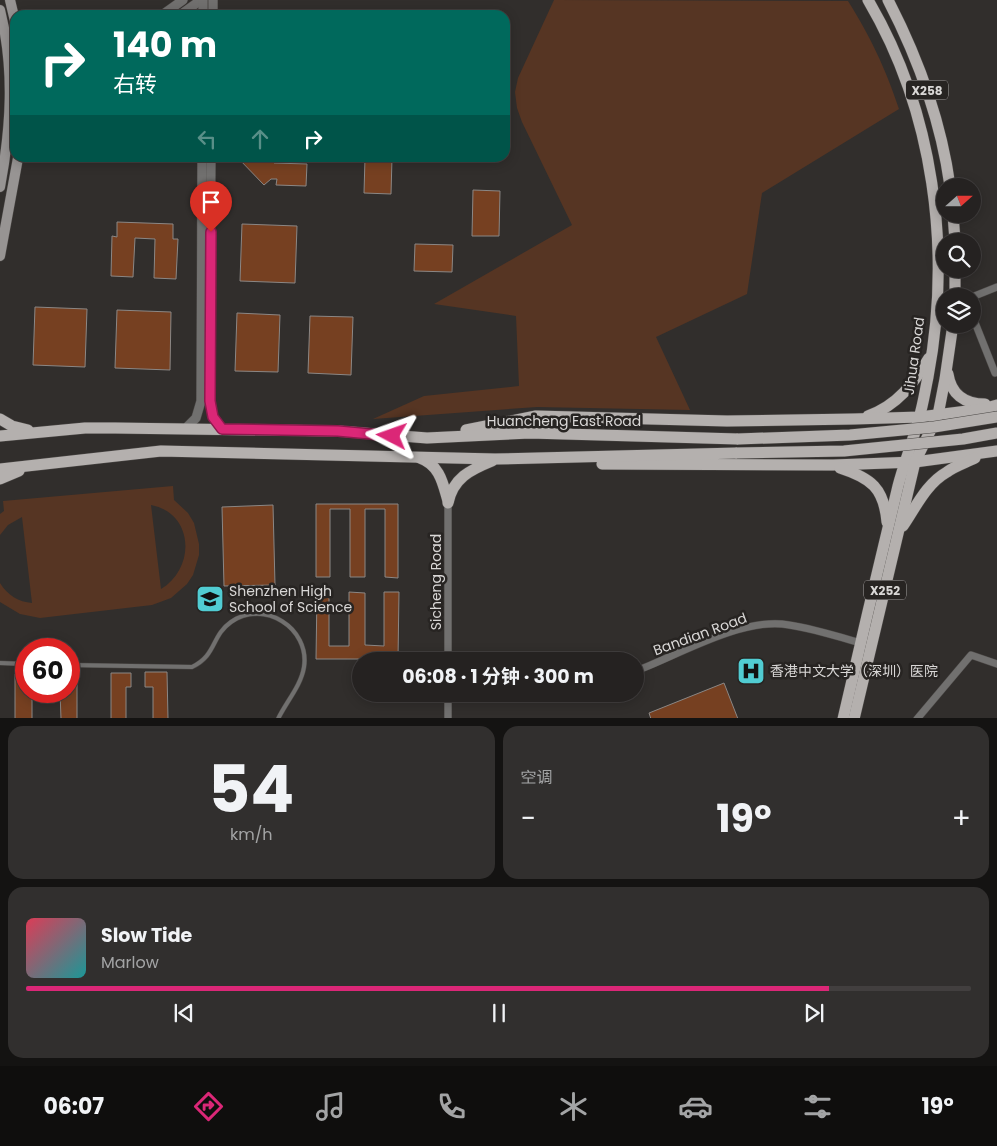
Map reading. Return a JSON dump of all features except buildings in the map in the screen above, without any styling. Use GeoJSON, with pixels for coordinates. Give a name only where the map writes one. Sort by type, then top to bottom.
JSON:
{"type":"FeatureCollection","features":[{"type":"Feature","properties":{"kind":"main road","name":"Jihua Road"},"geometry":{"type":"LineString","coordinates":[[854,718],[893,531],[920,417],[932,352],[937,304],[938,256],[935,208],[928,161],[917,115],[901,70],[882,26],[868,0]]}},
{"type":"Feature","properties":{"kind":"main road","name":"X258"},"geometry":{"type":"LineString","coordinates":[[888,0],[908,41],[926,87],[940,134],[948,178]]}},
{"type":"Feature","properties":{"kind":"main road"},"geometry":{"type":"LineString","coordinates":[[0,10],[10,48]]}},
{"type":"Feature","properties":{"kind":"main road"},"geometry":{"type":"LineString","coordinates":[[0,186],[9,127],[10,107]]}},
{"type":"Feature","properties":{"kind":"main road"},"geometry":{"type":"LineString","coordinates":[[0,256],[17,162]]}},
{"type":"Feature","properties":{"kind":"main road","name":"Jihua Road"},"geometry":{"type":"LineString","coordinates":[[910,462],[938,415],[952,333]]}},
{"type":"Feature","properties":{"kind":"main road"},"geometry":{"type":"LineString","coordinates":[[854,419],[879,411],[901,397],[915,381],[932,352]]}},
{"type":"Feature","properties":{"kind":"main road"},"geometry":{"type":"LineString","coordinates":[[947,367],[949,382],[954,392],[962,399],[972,403],[997,405]]}},
{"type":"Feature","properties":{"kind":"main road"},"geometry":{"type":"LineString","coordinates":[[427,438],[536,416],[727,421],[854,419],[920,417],[983,409],[997,405]]}},
{"type":"Feature","properties":{"kind":"main road","name":"Huancheng East Road"},"geometry":{"type":"LineString","coordinates":[[0,436],[37,431],[85,428],[186,428],[338,431],[427,438],[530,433],[738,439],[869,433],[934,427],[997,417]]}},
{"type":"Feature","properties":{"kind":"main road"},"geometry":{"type":"LineString","coordinates":[[0,419],[12,426],[37,431]]}},
{"type":"Feature","properties":{"kind":"main road"},"geometry":{"type":"LineString","coordinates":[[0,469],[161,451],[495,459],[844,451],[885,448],[997,433]]}},
{"type":"Feature","properties":{"kind":"main road"},"geometry":{"type":"LineString","coordinates":[[448,503],[451,491],[461,476],[495,459],[539,463],[833,465],[910,462],[997,451]]}},
{"type":"Feature","properties":{"kind":"main road"},"geometry":{"type":"LineString","coordinates":[[893,531],[934,482],[947,472],[984,454]]}},
{"type":"Feature","properties":{"kind":"main road"},"geometry":{"type":"LineString","coordinates":[[419,457],[429,462],[437,470],[448,503]]}},
{"type":"Feature","properties":{"kind":"main road"},"geometry":{"type":"LineString","coordinates":[[0,479],[21,471],[60,463]]}},
{"type":"Feature","properties":{"kind":"main road"},"geometry":{"type":"LineString","coordinates":[[833,465],[867,479],[877,488],[893,531]]}},
{"type":"Feature","properties":{"kind":"main road","name":"Jihua Road"},"geometry":{"type":"LineString","coordinates":[[843,718],[861,643],[893,531]]}},
{"type":"Feature","properties":{"kind":"street"},"geometry":{"type":"LineString","coordinates":[[169,10],[183,0]]}},
{"type":"Feature","properties":{"kind":"street"},"geometry":{"type":"LineString","coordinates":[[187,10],[202,0]]}},
{"type":"Feature","properties":{"kind":"street"},"geometry":{"type":"LineString","coordinates":[[186,428],[196,418],[200,401],[202,162]]}},
{"type":"Feature","properties":{"kind":"street"},"geometry":{"type":"LineString","coordinates":[[212,162],[210,401],[213,417],[222,429]]}},
{"type":"Feature","properties":{"kind":"street"},"geometry":{"type":"LineString","coordinates":[[981,293],[997,287]]}},
{"type":"Feature","properties":{"kind":"street"},"geometry":{"type":"LineString","coordinates":[[979,333],[995,373]]}},
{"type":"Feature","properties":{"kind":"street","name":"Sicheng Road"},"geometry":{"type":"LineString","coordinates":[[448,503],[448,652]]}},
{"type":"Feature","properties":{"kind":"street","name":"Bandian Road"},"geometry":{"type":"LineString","coordinates":[[644,668],[717,638],[760,625],[781,624],[801,627],[861,643]]}},
{"type":"Feature","properties":{"kind":"street"},"geometry":{"type":"LineString","coordinates":[[917,718],[971,655],[997,664]]}},
{"type":"Feature","properties":{"kind":"street"},"geometry":{"type":"LineString","coordinates":[[448,702],[448,718]]}},
{"type":"Feature","properties":{"kind":"lane"},"geometry":{"type":"LineString","coordinates":[[80,665],[192,667],[200,663],[207,656],[223,629],[231,622],[242,616],[265,614],[276,618],[295,632],[301,642],[304,654],[302,677],[278,718]]}},
{"type":"Feature","properties":{"kind":"lane"},"geometry":{"type":"LineString","coordinates":[[0,663],[15,664]]}},
{"type":"Feature","properties":{"kind":"shaded area"},"geometry":{"type":"Polygon","coordinates":[[[554,0],[848,1],[877,53],[899,109],[762,193],[747,294],[656,337],[690,410],[537,407],[373,419],[424,396],[519,386],[516,316],[434,304],[572,225],[522,122],[517,108],[515,92],[518,78],[554,0]]]}},
{"type":"Feature","properties":{"kind":"shaded area"},"geometry":{"type":"Polygon","coordinates":[[[173,486],[174,500],[188,513],[194,523],[199,544],[199,555],[193,575],[187,584],[171,598],[152,605],[40,618],[20,614],[0,602],[0,583],[14,597],[32,603],[22,517],[8,525],[0,535],[0,514],[4,511],[3,501],[173,486]],[[151,505],[161,589],[172,580],[180,568],[185,555],[185,542],[182,530],[176,519],[165,510],[151,505]]]}},
{"type":"Feature","properties":{"kind":"place","name":"Shenzhen High School of Science"},"geometry":{"type":"Point","coordinates":[210,599]}},
{"type":"Feature","properties":{"kind":"place","name":"香港中文大学（深圳）医院"},"geometry":{"type":"Point","coordinates":[751,671]}},
{"type":"Feature","properties":{"kind":"route"},"geometry":{"type":"LineString","coordinates":[[211,232],[210,410],[222,429],[338,431],[392,436]]}}]}
